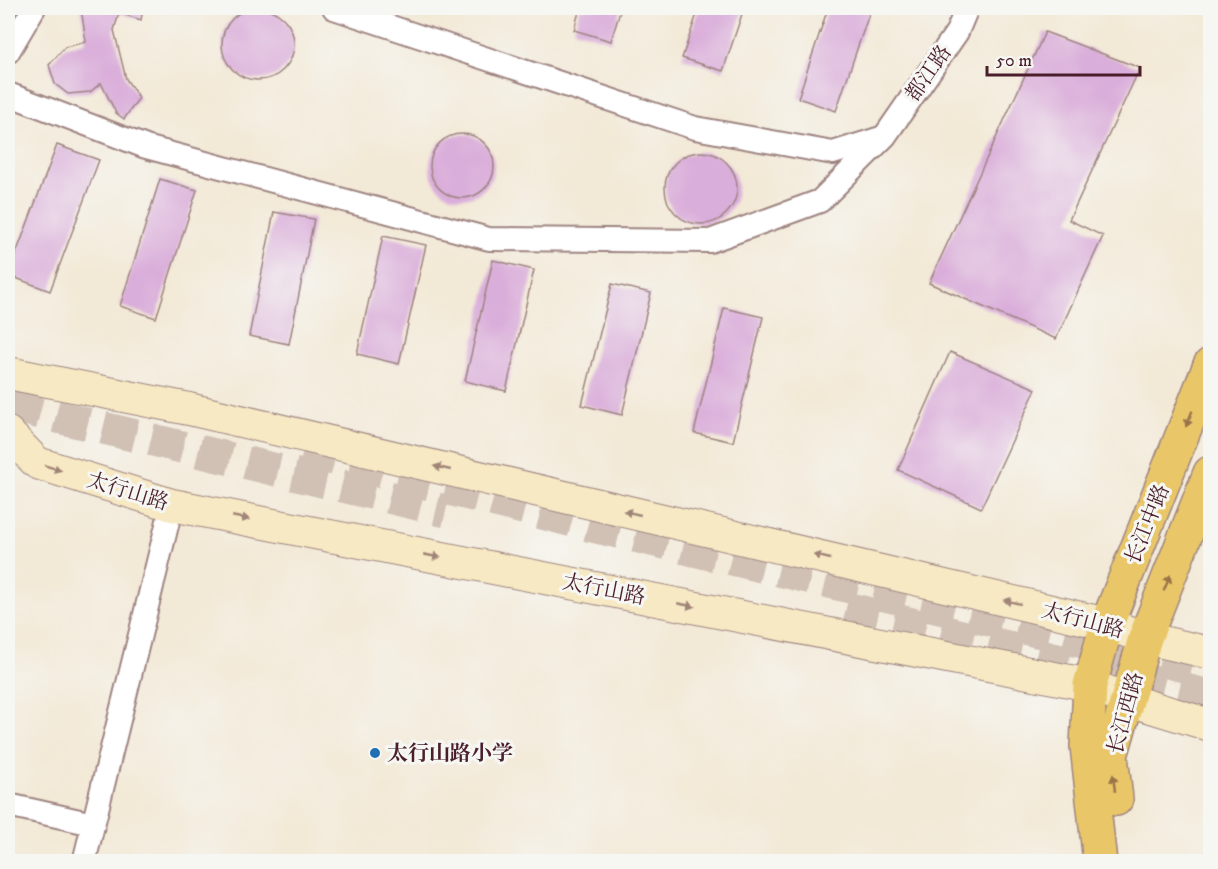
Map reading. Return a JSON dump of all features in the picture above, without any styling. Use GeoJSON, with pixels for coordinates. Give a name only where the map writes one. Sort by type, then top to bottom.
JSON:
{"type":"FeatureCollection","features":[{"type":"Feature","properties":{"kind":"main road","name":"长江中路"},"geometry":{"type":"LineString","coordinates":[[1090,685],[1107,624],[1210,365]]}},
{"type":"Feature","properties":{"kind":"main road","name":"太行山路"},"geometry":{"type":"LineString","coordinates":[[8,373],[189,409],[1107,624],[1145,638],[1210,652]]}},
{"type":"Feature","properties":{"kind":"main road","name":"太行山路"},"geometry":{"type":"LineString","coordinates":[[8,433],[37,462],[172,505],[1090,685],[1128,700],[1210,725]]}},
{"type":"Feature","properties":{"kind":"main road","name":"长江中路"},"geometry":{"type":"LineString","coordinates":[[1145,638],[1210,473]]}},
{"type":"Feature","properties":{"kind":"main road","name":"长江西路"},"geometry":{"type":"LineString","coordinates":[[1123,861],[1110,756],[1145,638]]}},
{"type":"Feature","properties":{"kind":"main road","name":"长江西路"},"geometry":{"type":"LineString","coordinates":[[1090,685],[1087,746],[1100,861]]}},
{"type":"Feature","properties":{"kind":"street"},"geometry":{"type":"LineString","coordinates":[[8,52],[34,8]]}},
{"type":"Feature","properties":{"kind":"street"},"geometry":{"type":"LineString","coordinates":[[334,8],[695,128],[833,153],[885,136]]}},
{"type":"Feature","properties":{"kind":"street","name":"都江路"},"geometry":{"type":"LineString","coordinates":[[8,94],[146,147],[489,239],[710,241],[820,201],[885,136],[957,32],[967,8]]}},
{"type":"Feature","properties":{"kind":"street"},"geometry":{"type":"LineString","coordinates":[[84,861],[172,505]]}},
{"type":"Feature","properties":{"kind":"street"},"geometry":{"type":"LineString","coordinates":[[8,805],[93,824]]}},
{"type":"Feature","properties":{"kind":"building"},"geometry":{"type":"Polygon","coordinates":[[[81,8],[143,8],[141,20],[119,13],[114,30],[126,79],[139,98],[124,119],[116,113],[101,83],[90,92],[68,94],[55,84],[49,65],[65,47],[86,42],[81,8]]]}},
{"type":"Feature","properties":{"kind":"building"},"geometry":{"type":"Polygon","coordinates":[[[251,8],[265,8],[284,18],[294,37],[294,51],[284,70],[265,80],[251,80],[232,70],[222,51],[222,37],[232,18],[251,8]]]}},
{"type":"Feature","properties":{"kind":"building"},"geometry":{"type":"Polygon","coordinates":[[[580,8],[621,8],[611,41],[574,30],[580,8]]]}},
{"type":"Feature","properties":{"kind":"building"},"geometry":{"type":"Polygon","coordinates":[[[699,8],[744,8],[723,71],[682,58],[699,8]]]}},
{"type":"Feature","properties":{"kind":"building"},"geometry":{"type":"Polygon","coordinates":[[[828,8],[871,8],[836,111],[798,98],[828,8]]]}},
{"type":"Feature","properties":{"kind":"building"},"geometry":{"type":"Polygon","coordinates":[[[1045,32],[1140,68],[1069,220],[1103,236],[1056,339],[929,283],[1045,32]]]}},
{"type":"Feature","properties":{"kind":"building"},"geometry":{"type":"Polygon","coordinates":[[[456,134],[468,134],[485,143],[492,154],[494,166],[492,178],[485,189],[468,198],[456,198],[444,193],[435,184],[430,172],[430,160],[435,148],[444,139],[456,134]]]}},
{"type":"Feature","properties":{"kind":"building"},"geometry":{"type":"Polygon","coordinates":[[[57,145],[99,160],[50,291],[8,275],[57,145]]]}},
{"type":"Feature","properties":{"kind":"building"},"geometry":{"type":"Polygon","coordinates":[[[701,152],[715,155],[727,162],[734,174],[737,188],[734,202],[727,214],[715,221],[701,224],[687,221],[675,214],[668,202],[665,188],[668,174],[675,162],[687,155],[701,152]]]}},
{"type":"Feature","properties":{"kind":"building"},"geometry":{"type":"Polygon","coordinates":[[[160,179],[197,190],[156,318],[120,306],[160,179]]]}},
{"type":"Feature","properties":{"kind":"building"},"geometry":{"type":"Polygon","coordinates":[[[274,212],[314,219],[289,344],[249,336],[274,212]]]}},
{"type":"Feature","properties":{"kind":"building"},"geometry":{"type":"Polygon","coordinates":[[[383,236],[426,245],[399,364],[357,354],[383,236]]]}},
{"type":"Feature","properties":{"kind":"building"},"geometry":{"type":"Polygon","coordinates":[[[493,260],[534,270],[506,391],[465,381],[493,260]]]}},
{"type":"Feature","properties":{"kind":"building"},"geometry":{"type":"Polygon","coordinates":[[[612,284],[651,293],[622,415],[582,405],[612,284]]]}},
{"type":"Feature","properties":{"kind":"building"},"geometry":{"type":"Polygon","coordinates":[[[724,308],[763,317],[733,442],[694,433],[724,308]]]}},
{"type":"Feature","properties":{"kind":"building"},"geometry":{"type":"Polygon","coordinates":[[[950,352],[1036,389],[981,508],[898,470],[950,352]]]}},
{"type":"Feature","properties":{"kind":"tunnel"},"geometry":{"type":"LineString","coordinates":[[8,405],[446,511]]}},
{"type":"Feature","properties":{"kind":"tunnel"},"geometry":{"type":"LineString","coordinates":[[303,451],[592,526],[1210,672]]}},
{"type":"Feature","properties":{"kind":"tunnel"},"geometry":{"type":"LineString","coordinates":[[846,608],[1210,696]]}},
{"type":"Feature","properties":{"kind":"place","name":"太行山路小学"},"geometry":{"type":"Point","coordinates":[375,753]}}]}
